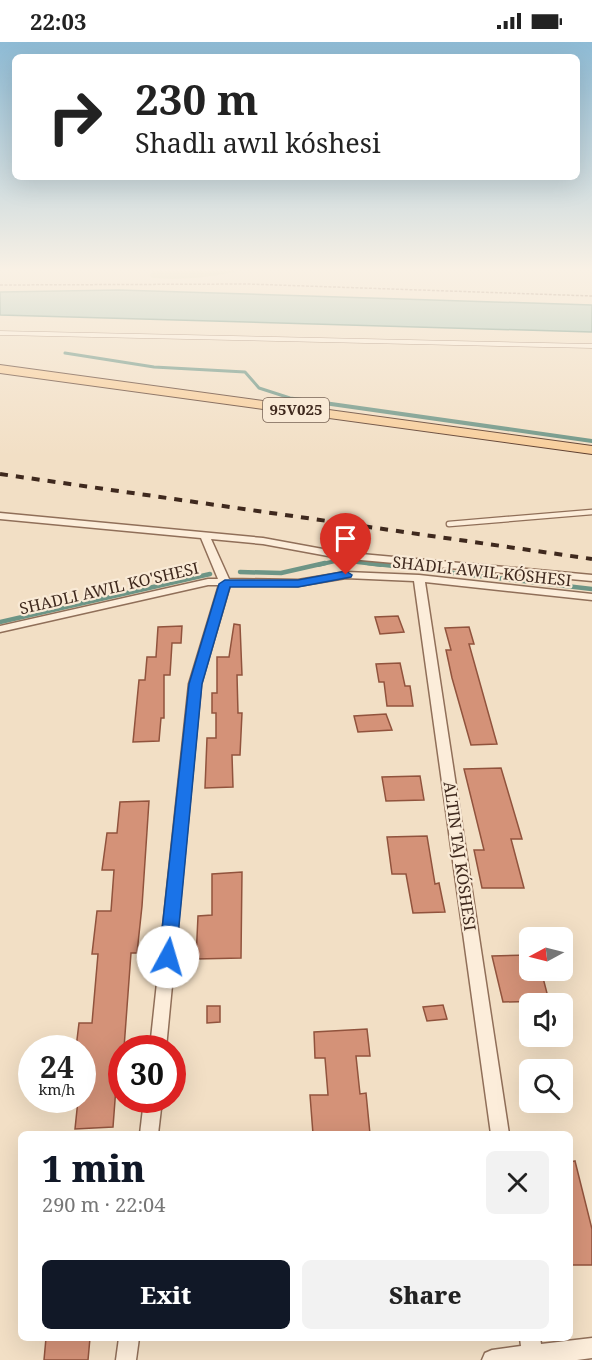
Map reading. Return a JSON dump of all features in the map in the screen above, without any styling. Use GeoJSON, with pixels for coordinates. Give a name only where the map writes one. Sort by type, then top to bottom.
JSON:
{"type":"FeatureCollection","features":[{"type":"Feature","properties":{"kind":"main road","name":"95V025"},"geometry":{"type":"LineString","coordinates":[[0,369],[592,450]]}},
{"type":"Feature","properties":{"kind":"street"},"geometry":{"type":"LineString","coordinates":[[0,516],[263,542],[339,555],[592,578]]}},
{"type":"Feature","properties":{"kind":"street"},"geometry":{"type":"LineString","coordinates":[[159,1035],[195,684],[225,584],[205,536]]}},
{"type":"Feature","properties":{"kind":"street","name":"SHADLI AWIL KO'SHESI"},"geometry":{"type":"LineString","coordinates":[[0,629],[208,582],[225,584],[298,583],[346,575],[419,578],[592,597]]}},
{"type":"Feature","properties":{"kind":"street"},"geometry":{"type":"LineString","coordinates":[[419,578],[500,1131]]}},
{"type":"Feature","properties":{"kind":"street"},"geometry":{"type":"LineString","coordinates":[[149,1131],[151,1113]]}},
{"type":"Feature","properties":{"kind":"street"},"geometry":{"type":"LineString","coordinates":[[126,1360],[129,1341]]}},
{"type":"Feature","properties":{"kind":"street"},"geometry":{"type":"LineString","coordinates":[[492,1360],[532,1351],[592,1348]]}},
{"type":"Feature","properties":{"kind":"lane"},"geometry":{"type":"LineString","coordinates":[[0,333],[592,346]]}},
{"type":"Feature","properties":{"kind":"lane"},"geometry":{"type":"LineString","coordinates":[[449,524],[592,512]]}},
{"type":"Feature","properties":{"kind":"building"},"geometry":{"type":"Polygon","coordinates":[[[398,616],[404,632],[380,634],[375,617],[398,616]]]}},
{"type":"Feature","properties":{"kind":"building"},"geometry":{"type":"Polygon","coordinates":[[[234,624],[240,625],[242,675],[237,675],[238,713],[242,713],[240,755],[232,755],[233,787],[205,788],[207,738],[216,738],[216,713],[212,713],[212,693],[217,693],[217,657],[229,657],[234,624]]]}},
{"type":"Feature","properties":{"kind":"building"},"geometry":{"type":"Polygon","coordinates":[[[182,626],[181,643],[172,643],[170,675],[164,675],[164,718],[161,718],[159,741],[133,742],[139,680],[145,680],[147,657],[156,657],[158,627],[182,626]]]}},
{"type":"Feature","properties":{"kind":"building"},"geometry":{"type":"Polygon","coordinates":[[[469,627],[474,644],[469,644],[497,744],[471,745],[452,678],[446,650],[451,650],[445,628],[469,627]]]}},
{"type":"Feature","properties":{"kind":"building"},"geometry":{"type":"Polygon","coordinates":[[[400,663],[405,686],[410,686],[413,706],[387,706],[384,682],[379,682],[376,664],[400,663]]]}},
{"type":"Feature","properties":{"kind":"building"},"geometry":{"type":"Polygon","coordinates":[[[386,714],[392,730],[358,732],[354,716],[386,714]]]}},
{"type":"Feature","properties":{"kind":"building"},"geometry":{"type":"Polygon","coordinates":[[[501,768],[522,839],[511,839],[524,888],[482,888],[474,850],[484,850],[464,769],[501,768]]]}},
{"type":"Feature","properties":{"kind":"building"},"geometry":{"type":"Polygon","coordinates":[[[420,776],[424,800],[386,801],[382,777],[420,776]]]}},
{"type":"Feature","properties":{"kind":"building"},"geometry":{"type":"Polygon","coordinates":[[[149,801],[137,953],[131,953],[125,1035],[108,1035],[108,1113],[114,1113],[113,1127],[75,1129],[77,1113],[96,1113],[96,1035],[78,1035],[79,1023],[92,1023],[98,954],[92,954],[97,911],[111,911],[114,870],[102,870],[107,833],[117,833],[120,802],[149,801]]]}},
{"type":"Feature","properties":{"kind":"building"},"geometry":{"type":"Polygon","coordinates":[[[427,836],[435,884],[439,883],[445,912],[413,913],[406,874],[392,874],[387,837],[427,836]]]}},
{"type":"Feature","properties":{"kind":"building"},"geometry":{"type":"Polygon","coordinates":[[[242,872],[241,958],[196,959],[198,916],[212,915],[212,874],[242,872]]]}},
{"type":"Feature","properties":{"kind":"building"},"geometry":{"type":"Polygon","coordinates":[[[519,955],[519,981],[544,981],[547,993],[519,993],[519,1002],[503,1002],[492,956],[519,955]]]}},
{"type":"Feature","properties":{"kind":"building"},"geometry":{"type":"Polygon","coordinates":[[[443,1005],[447,1019],[427,1021],[423,1007],[443,1005]]]}},
{"type":"Feature","properties":{"kind":"building"},"geometry":{"type":"Polygon","coordinates":[[[207,1006],[220,1006],[220,1022],[207,1023],[207,1006]]]}},
{"type":"Feature","properties":{"kind":"building"},"geometry":{"type":"Polygon","coordinates":[[[367,1029],[370,1056],[356,1056],[360,1094],[366,1093],[370,1131],[313,1131],[310,1095],[328,1095],[325,1058],[315,1058],[314,1032],[367,1029]]]}},
{"type":"Feature","properties":{"kind":"building"},"geometry":{"type":"Polygon","coordinates":[[[573,1161],[575,1161],[592,1229],[592,1265],[573,1265],[573,1161]]]}},
{"type":"Feature","properties":{"kind":"building"},"geometry":{"type":"Polygon","coordinates":[[[46,1341],[90,1341],[88,1360],[44,1360],[46,1341]]]}},
{"type":"Feature","properties":{"kind":"waterway"},"geometry":{"type":"LineString","coordinates":[[65,353],[154,367],[245,372],[259,388],[290,398],[314,401]]}},
{"type":"Feature","properties":{"kind":"waterway"},"geometry":{"type":"LineString","coordinates":[[303,400],[592,441]]}},
{"type":"Feature","properties":{"kind":"waterway"},"geometry":{"type":"LineString","coordinates":[[318,565],[340,560],[381,565]]}},
{"type":"Feature","properties":{"kind":"waterway"},"geometry":{"type":"LineString","coordinates":[[240,572],[281,573],[325,563]]}},
{"type":"Feature","properties":{"kind":"waterway"},"geometry":{"type":"LineString","coordinates":[[368,563],[592,589]]}},
{"type":"Feature","properties":{"kind":"waterway"},"geometry":{"type":"LineString","coordinates":[[0,622],[210,574]]}},
{"type":"Feature","properties":{"kind":"railway"},"geometry":{"type":"LineString","coordinates":[[0,474],[592,559]]}},
{"type":"Feature","properties":{"kind":"route"},"geometry":{"type":"LineString","coordinates":[[168,957],[195,684],[225,584],[298,583],[346,575]]}}]}
